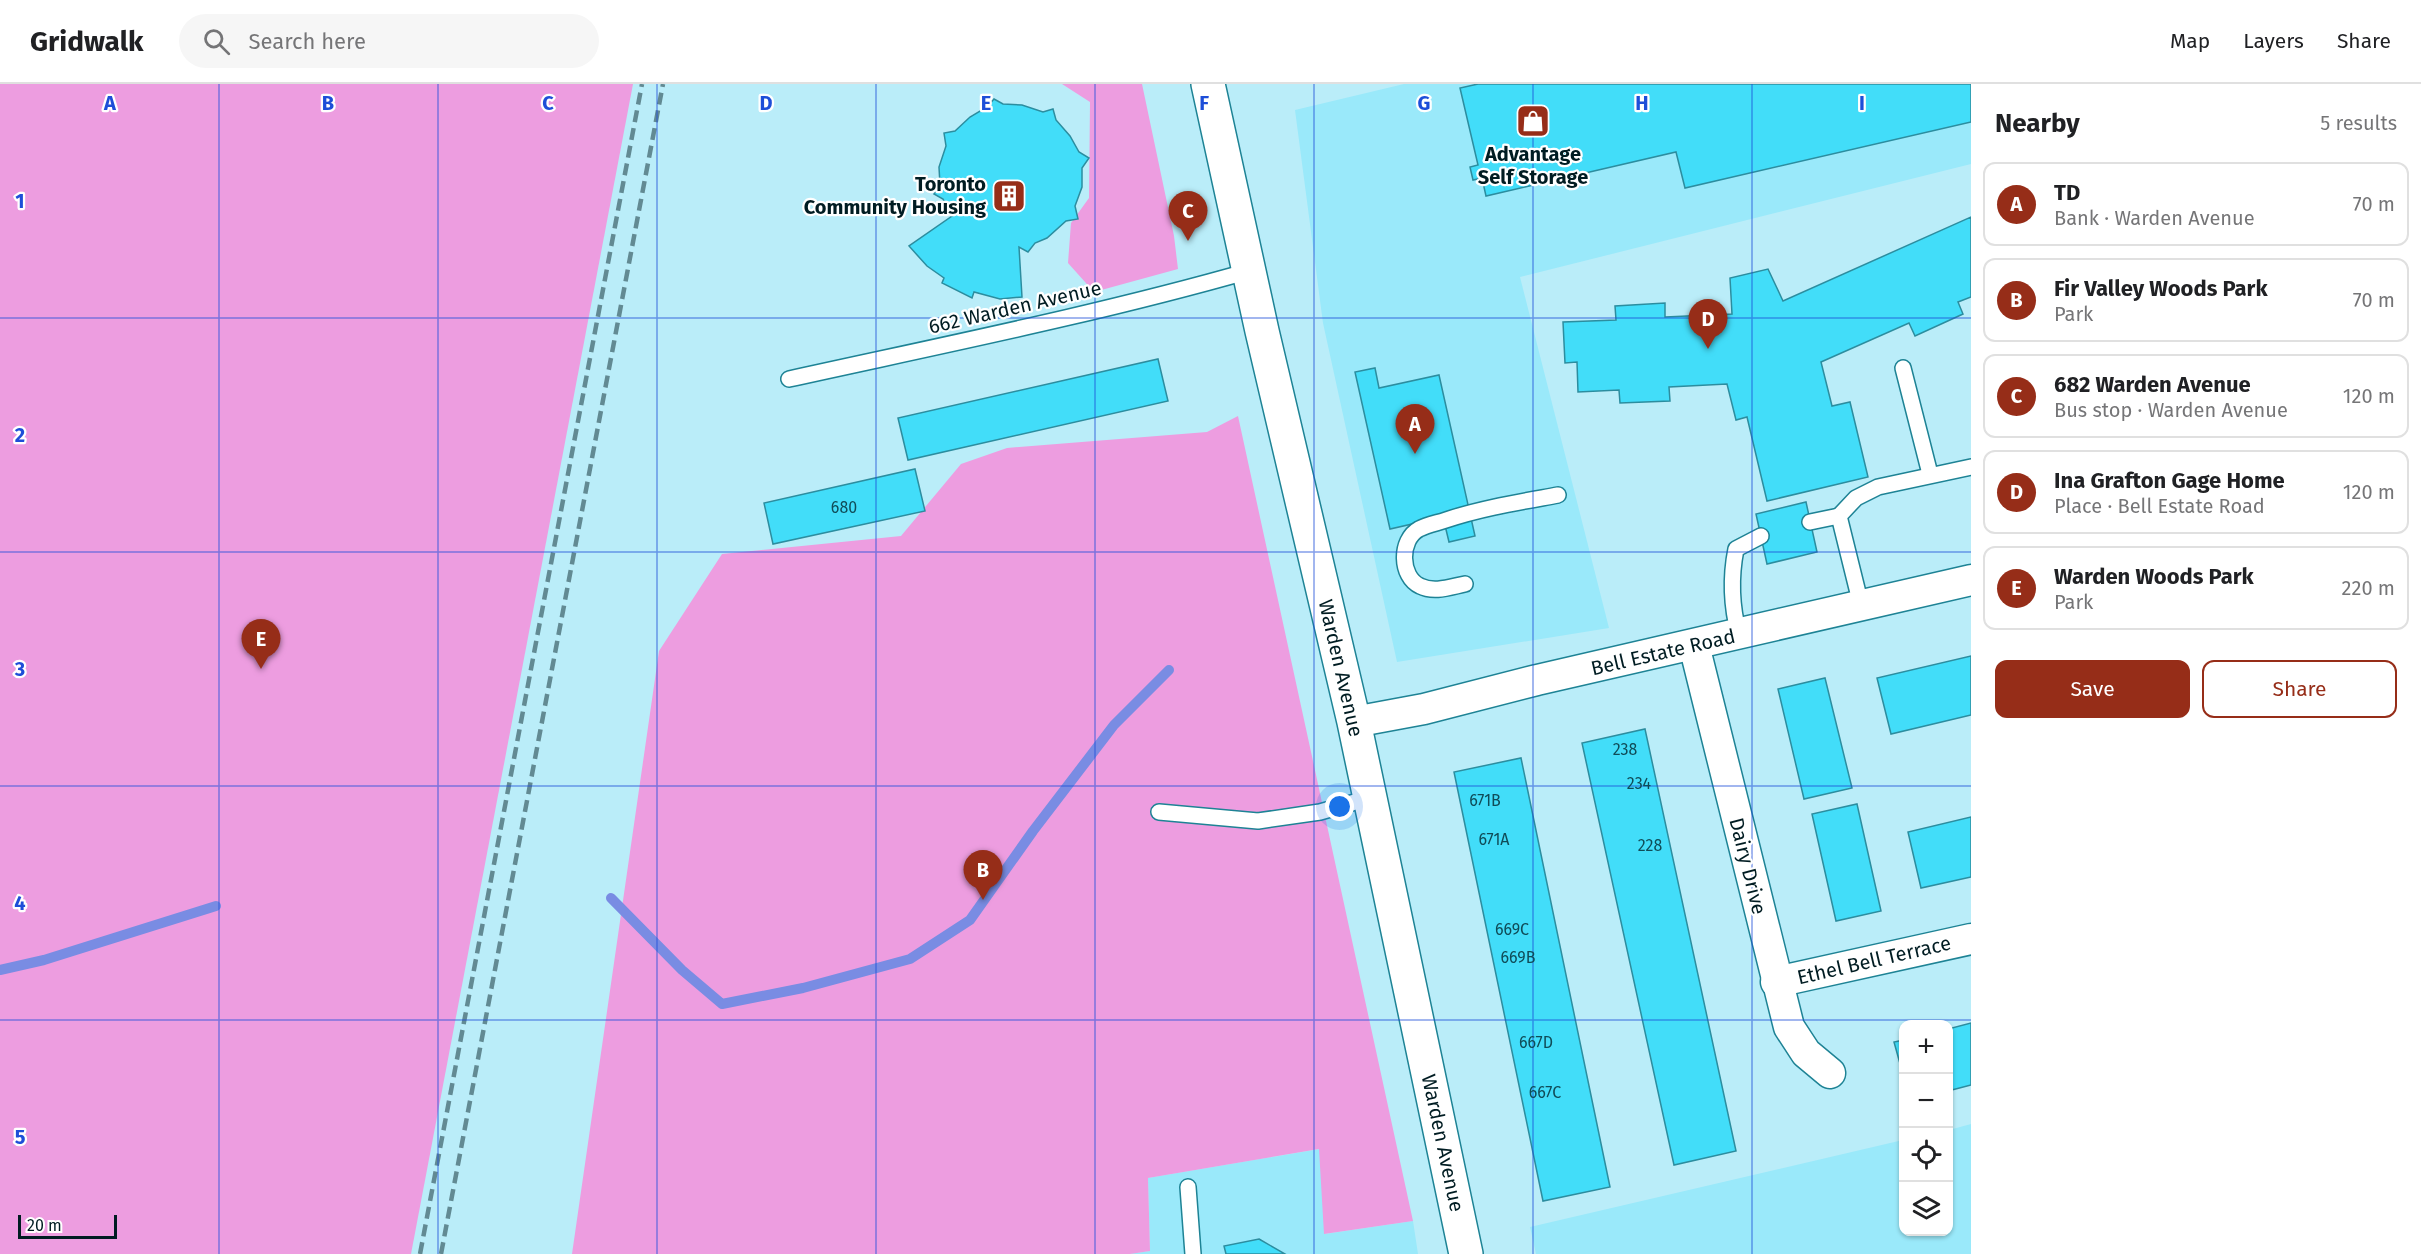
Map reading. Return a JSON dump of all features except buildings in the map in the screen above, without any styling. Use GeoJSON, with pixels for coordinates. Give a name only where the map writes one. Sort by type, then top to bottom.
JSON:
{"type":"FeatureCollection","features":[{"type":"Feature","properties":{"kind":"main road","name":"Warden Avenue"},"geometry":{"type":"LineString","coordinates":[[1208,84],[1354,722],[1466,1254]]}},
{"type":"Feature","properties":{"kind":"street","name":"Bell Estate Road"},"geometry":{"type":"LineString","coordinates":[[1354,722],[1424,708],[1971,580]]}},
{"type":"Feature","properties":{"kind":"street","name":"Dairy Drive"},"geometry":{"type":"LineString","coordinates":[[1694,645],[1789,1027],[1806,1053],[1830,1073]]}},
{"type":"Feature","properties":{"kind":"street","name":"Ethel Bell Terrace"},"geometry":{"type":"LineString","coordinates":[[1776,982],[1971,939]]}},
{"type":"Feature","properties":{"kind":"lane","name":"662 Warden Avenue"},"geometry":{"type":"LineString","coordinates":[[789,379],[1194,287],[1250,271]]}},
{"type":"Feature","properties":{"kind":"lane"},"geometry":{"type":"LineString","coordinates":[[1903,368],[1930,474]]}},
{"type":"Feature","properties":{"kind":"lane"},"geometry":{"type":"LineString","coordinates":[[1810,522],[1839,516],[1856,498],[1878,487],[1971,467]]}},
{"type":"Feature","properties":{"kind":"lane"},"geometry":{"type":"LineString","coordinates":[[1465,584],[1432,590],[1418,586],[1409,573],[1403,554],[1408,539],[1418,529],[1479,509],[1558,495]]}},
{"type":"Feature","properties":{"kind":"lane"},"geometry":{"type":"LineString","coordinates":[[1839,516],[1861,605]]}},
{"type":"Feature","properties":{"kind":"lane"},"geometry":{"type":"LineString","coordinates":[[1739,635],[1733,611],[1731,573],[1736,549],[1761,536]]}},
{"type":"Feature","properties":{"kind":"lane"},"geometry":{"type":"LineString","coordinates":[[1159,813],[1258,821],[1320,812],[1369,798]]}},
{"type":"Feature","properties":{"kind":"lane"},"geometry":{"type":"LineString","coordinates":[[1188,1187],[1194,1254]]}},
{"type":"Feature","properties":{"kind":"shaded area"},"geometry":{"type":"Polygon","coordinates":[[[0,84],[633,84],[411,1254],[0,1254],[0,84]]]}},
{"type":"Feature","properties":{"kind":"shaded area"},"geometry":{"type":"Polygon","coordinates":[[[1062,84],[1142,84],[1174,236],[1178,269],[1094,292],[1068,263],[1071,223],[1089,198],[1090,102],[1062,84]]]}},
{"type":"Feature","properties":{"kind":"shaded area"},"geometry":{"type":"Polygon","coordinates":[[[1404,84],[1971,84],[1971,164],[1520,277],[1609,628],[1397,662],[1323,323],[1295,110],[1404,84]]]}},
{"type":"Feature","properties":{"kind":"shaded area"},"geometry":{"type":"Polygon","coordinates":[[[1238,416],[1413,1221],[1324,1234],[1319,1149],[1148,1178],[1150,1251],[1130,1254],[572,1254],[659,651],[722,554],[901,536],[961,464],[1007,448],[1207,432],[1238,416]]]}},
{"type":"Feature","properties":{"kind":"shaded area"},"geometry":{"type":"Polygon","coordinates":[[[1971,1124],[1971,1254],[1536,1254],[1530,1227],[1899,1141],[1899,1236],[1953,1236],[1953,1129],[1971,1124]]]}},
{"type":"Feature","properties":{"kind":"shaded area"},"geometry":{"type":"Polygon","coordinates":[[[1320,1149],[1325,1234],[1413,1221],[1418,1254],[1130,1254],[1150,1251],[1148,1178],[1320,1149]]]}},
{"type":"Feature","properties":{"kind":"waterway"},"geometry":{"type":"LineString","coordinates":[[611,898],[682,970],[722,1004],[803,988],[910,959],[970,920],[1033,831],[1114,725],[1169,670]]}},
{"type":"Feature","properties":{"kind":"waterway"},"geometry":{"type":"LineString","coordinates":[[0,970],[44,960],[216,906]]}},
{"type":"Feature","properties":{"kind":"railway"},"geometry":{"type":"LineString","coordinates":[[420,1254],[642,84]]}},
{"type":"Feature","properties":{"kind":"railway"},"geometry":{"type":"LineString","coordinates":[[441,1254],[663,84]]}},
{"type":"Feature","properties":{"kind":"place","name":"Advantage Self Storage"},"geometry":{"type":"Point","coordinates":[1533,121]}},
{"type":"Feature","properties":{"kind":"place","name":"Toronto Community Housing"},"geometry":{"type":"Point","coordinates":[1009,196]}},
{"type":"Feature","properties":{"kind":"place","name":"682 Warden Avenue"},"geometry":{"type":"Point","coordinates":[1188,241]}},
{"type":"Feature","properties":{"kind":"place","name":"Ina Grafton Gage Home"},"geometry":{"type":"Point","coordinates":[1708,349]}},
{"type":"Feature","properties":{"kind":"place","name":"TD"},"geometry":{"type":"Point","coordinates":[1415,454]}},
{"type":"Feature","properties":{"kind":"place","name":"Warden Woods Park"},"geometry":{"type":"Point","coordinates":[261,669]}},
{"type":"Feature","properties":{"kind":"place","name":"Fir Valley Woods Park"},"geometry":{"type":"Point","coordinates":[983,900]}}]}
